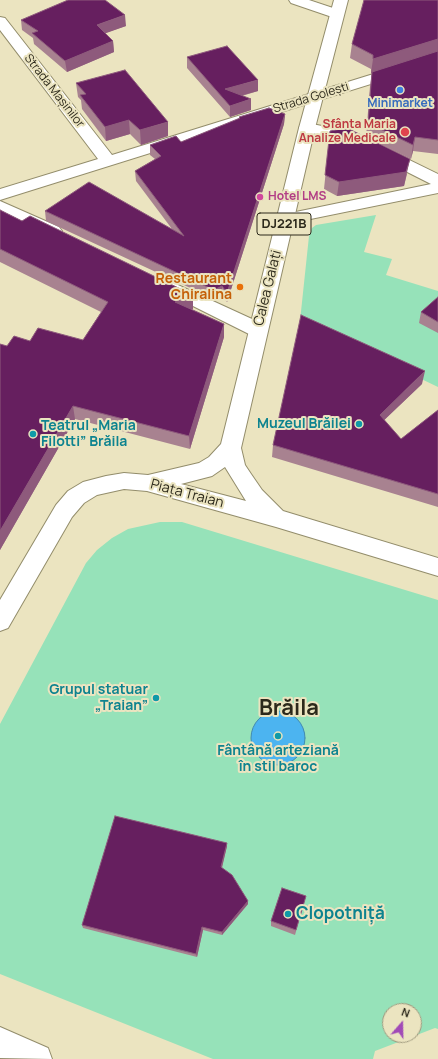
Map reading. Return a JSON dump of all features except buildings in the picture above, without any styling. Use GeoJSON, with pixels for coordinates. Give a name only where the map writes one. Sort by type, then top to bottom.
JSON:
{"type":"FeatureCollection","features":[{"type":"Feature","properties":{"kind":"street"},"geometry":{"type":"LineString","coordinates":[[296,0],[339,7]]}},
{"type":"Feature","properties":{"kind":"street","name":"Calea Galați"},"geometry":{"type":"LineString","coordinates":[[276,518],[254,496],[243,480],[235,465],[231,448],[307,128],[339,7]]}},
{"type":"Feature","properties":{"kind":"street","name":"Strada Mașinilor"},"geometry":{"type":"LineString","coordinates":[[0,21],[108,162]]}},
{"type":"Feature","properties":{"kind":"street","name":"Strada Golești"},"geometry":{"type":"LineString","coordinates":[[0,196],[438,58]]}},
{"type":"Feature","properties":{"kind":"street"},"geometry":{"type":"LineString","coordinates":[[307,128],[346,135],[438,181]]}},
{"type":"Feature","properties":{"kind":"street"},"geometry":{"type":"LineString","coordinates":[[286,219],[438,188]]}},
{"type":"Feature","properties":{"kind":"street"},"geometry":{"type":"LineString","coordinates":[[0,206],[64,237]]}},
{"type":"Feature","properties":{"kind":"street"},"geometry":{"type":"LineString","coordinates":[[150,278],[258,330]]}},
{"type":"Feature","properties":{"kind":"street"},"geometry":{"type":"LineString","coordinates":[[147,483],[183,477],[205,470],[216,463],[231,448]]}},
{"type":"Feature","properties":{"kind":"street","name":"Piața Traian"},"geometry":{"type":"LineString","coordinates":[[0,621],[64,511],[76,497],[91,488],[106,484],[124,482],[147,483],[276,518],[438,567]]}},
{"type":"Feature","properties":{"kind":"green space"},"geometry":{"type":"Polygon","coordinates":[[[376,215],[364,252],[392,259],[386,275],[438,291],[438,387],[300,321],[309,236],[312,228],[316,225],[376,215]]]}},
{"type":"Feature","properties":{"kind":"green space"},"geometry":{"type":"Polygon","coordinates":[[[160,522],[182,522],[438,600],[438,1029],[435,1028],[422,1033],[422,1003],[382,1003],[382,1043],[396,1043],[375,1051],[373,1059],[213,1059],[0,974],[0,724],[86,563],[97,550],[112,538],[128,529],[160,522]]]}},
{"type":"Feature","properties":{"kind":"water","name":"Fântână arteziană în stil baroc"},"geometry":{"type":"Polygon","coordinates":[[[278,711],[288,713],[297,719],[303,728],[305,738],[303,748],[297,757],[288,763],[278,765],[268,763],[259,757],[253,748],[251,738],[253,728],[259,719],[268,713],[278,711]]]}},
{"type":"Feature","properties":{"kind":"place","name":"Minimarket"},"geometry":{"type":"Point","coordinates":[400,90]}},
{"type":"Feature","properties":{"kind":"place","name":"Sfânta Maria Analize Medicale"},"geometry":{"type":"Point","coordinates":[405,132]}},
{"type":"Feature","properties":{"kind":"place","name":"Hotel LMS"},"geometry":{"type":"Point","coordinates":[260,197]}},
{"type":"Feature","properties":{"kind":"place","name":"Restaurant Chiralina"},"geometry":{"type":"Point","coordinates":[240,287]}},
{"type":"Feature","properties":{"kind":"place","name":"Muzeul Brăilei"},"geometry":{"type":"Point","coordinates":[359,424]}},
{"type":"Feature","properties":{"kind":"place","name":"Teatrul „Maria Filotti” Brăila"},"geometry":{"type":"Point","coordinates":[33,434]}},
{"type":"Feature","properties":{"kind":"place","name":"Grupul statuar „Traian”"},"geometry":{"type":"Point","coordinates":[156,698]}},
{"type":"Feature","properties":{"kind":"place","name":"Fântână arteziană în stil baroc"},"geometry":{"type":"Point","coordinates":[278,736]}},
{"type":"Feature","properties":{"kind":"place","name":"Clopotniță"},"geometry":{"type":"Point","coordinates":[288,914]}},
{"type":"Feature","properties":{"kind":"district","name":"Brăila"},"geometry":{"type":"Point","coordinates":[289,709]}}]}
